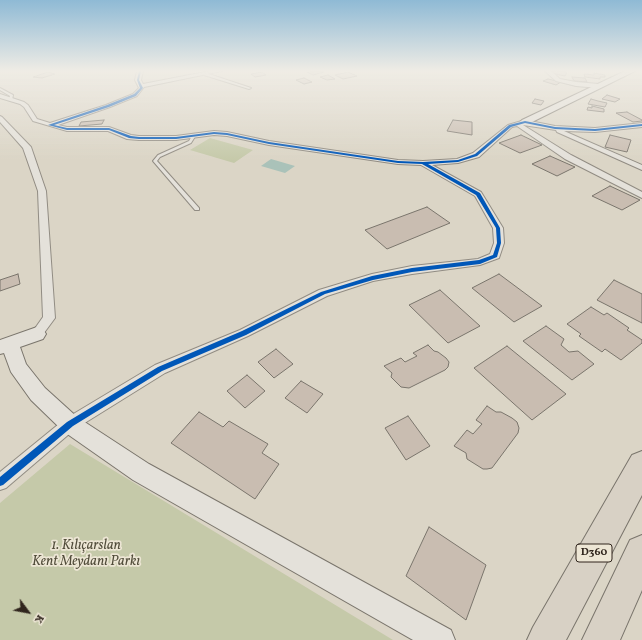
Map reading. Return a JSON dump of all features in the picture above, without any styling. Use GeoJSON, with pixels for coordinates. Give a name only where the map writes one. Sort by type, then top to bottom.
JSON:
{"type":"FeatureCollection","features":[{"type":"Feature","properties":{"kind":"highway","name":"D360"},"geometry":{"type":"LineString","coordinates":[[546,640],[642,465]]}},
{"type":"Feature","properties":{"kind":"highway"},"geometry":{"type":"LineString","coordinates":[[601,640],[642,552]]}},
{"type":"Feature","properties":{"kind":"street"},"geometry":{"type":"LineString","coordinates":[[14,101],[24,104],[35,120],[67,129],[109,129],[139,138],[176,138],[214,133],[227,134],[269,143],[398,162],[423,163],[458,161],[476,155],[510,126],[522,123],[568,101]]}},
{"type":"Feature","properties":{"kind":"street"},"geometry":{"type":"LineString","coordinates":[[50,125],[121,101]]}},
{"type":"Feature","properties":{"kind":"street"},"geometry":{"type":"LineString","coordinates":[[0,118],[27,147],[42,191],[49,318],[37,334],[5,345],[18,367],[38,394],[70,424],[141,472],[354,590],[440,640]]}},
{"type":"Feature","properties":{"kind":"street"},"geometry":{"type":"LineString","coordinates":[[522,123],[555,128],[595,130],[642,125]]}},
{"type":"Feature","properties":{"kind":"street"},"geometry":{"type":"LineString","coordinates":[[522,123],[568,157],[642,195]]}},
{"type":"Feature","properties":{"kind":"street"},"geometry":{"type":"LineString","coordinates":[[555,128],[642,168]]}},
{"type":"Feature","properties":{"kind":"street"},"geometry":{"type":"LineString","coordinates":[[0,482],[70,424],[160,369],[244,333],[323,293],[372,278],[412,270],[480,262],[495,256],[499,242],[498,228],[478,194],[423,163]]}},
{"type":"Feature","properties":{"kind":"lane"},"geometry":{"type":"LineString","coordinates":[[194,135],[190,142],[158,156],[154,161],[197,209]]}},
{"type":"Feature","properties":{"kind":"green space"},"geometry":{"type":"Polygon","coordinates":[[[210,138],[253,150],[234,163],[190,150],[210,138]]]}},
{"type":"Feature","properties":{"kind":"green space","name":"1. Kılıçarslan Kent Meydanı Parkı"},"geometry":{"type":"Polygon","coordinates":[[[70,444],[393,640],[0,640],[0,503],[70,444]]]}},
{"type":"Feature","properties":{"kind":"shaded area"},"geometry":{"type":"Polygon","coordinates":[[[271,159],[295,166],[285,173],[261,166],[271,159]]]}},
{"type":"Feature","properties":{"kind":"building"},"geometry":{"type":"Polygon","coordinates":[[[534,101],[544,101],[541,105],[532,103],[534,101]]]}},
{"type":"Feature","properties":{"kind":"building"},"geometry":{"type":"Polygon","coordinates":[[[590,101],[607,103],[605,107],[588,104],[590,101]]]}},
{"type":"Feature","properties":{"kind":"building"},"geometry":{"type":"Polygon","coordinates":[[[592,106],[604,109],[604,112],[587,110],[588,107],[592,108],[592,106]]]}},
{"type":"Feature","properties":{"kind":"building"},"geometry":{"type":"Polygon","coordinates":[[[627,112],[642,121],[633,122],[616,113],[627,112]]]}},
{"type":"Feature","properties":{"kind":"building"},"geometry":{"type":"Polygon","coordinates":[[[104,120],[102,124],[79,126],[81,122],[104,120]]]}},
{"type":"Feature","properties":{"kind":"building"},"geometry":{"type":"Polygon","coordinates":[[[453,120],[472,122],[472,135],[447,131],[453,120]]]}},
{"type":"Feature","properties":{"kind":"building"},"geometry":{"type":"Polygon","coordinates":[[[521,135],[542,145],[520,153],[499,143],[521,135]]]}},
{"type":"Feature","properties":{"kind":"building"},"geometry":{"type":"Polygon","coordinates":[[[610,135],[631,140],[627,152],[605,147],[610,135]]]}},
{"type":"Feature","properties":{"kind":"building"},"geometry":{"type":"Polygon","coordinates":[[[550,156],[575,167],[557,176],[532,164],[550,156]]]}},
{"type":"Feature","properties":{"kind":"building"},"geometry":{"type":"Polygon","coordinates":[[[610,186],[640,200],[622,210],[592,196],[610,186]]]}},
{"type":"Feature","properties":{"kind":"building"},"geometry":{"type":"Polygon","coordinates":[[[427,207],[450,223],[387,249],[365,230],[427,207]]]}},
{"type":"Feature","properties":{"kind":"building"},"geometry":{"type":"Polygon","coordinates":[[[18,274],[20,284],[0,291],[0,280],[18,274]]]}},
{"type":"Feature","properties":{"kind":"building"},"geometry":{"type":"Polygon","coordinates":[[[499,274],[542,306],[514,322],[472,288],[499,274]]]}},
{"type":"Feature","properties":{"kind":"building"},"geometry":{"type":"Polygon","coordinates":[[[614,280],[642,294],[642,323],[597,300],[614,280]]]}},
{"type":"Feature","properties":{"kind":"building"},"geometry":{"type":"Polygon","coordinates":[[[440,290],[480,326],[448,343],[409,305],[440,290]]]}},
{"type":"Feature","properties":{"kind":"building"},"geometry":{"type":"Polygon","coordinates":[[[591,307],[604,315],[607,313],[629,328],[627,330],[642,340],[642,343],[621,360],[605,349],[602,352],[579,336],[581,334],[567,324],[591,307]]]}},
{"type":"Feature","properties":{"kind":"building"},"geometry":{"type":"Polygon","coordinates":[[[546,326],[564,339],[561,345],[569,352],[578,351],[594,364],[572,380],[523,341],[546,326]]]}},
{"type":"Feature","properties":{"kind":"building"},"geometry":{"type":"Polygon","coordinates":[[[428,345],[434,351],[446,358],[449,362],[448,367],[445,370],[409,388],[401,387],[391,377],[392,373],[384,366],[401,358],[405,362],[417,356],[413,353],[428,345]]]}},
{"type":"Feature","properties":{"kind":"building"},"geometry":{"type":"Polygon","coordinates":[[[507,346],[566,394],[532,420],[474,368],[507,346]]]}},
{"type":"Feature","properties":{"kind":"building"},"geometry":{"type":"Polygon","coordinates":[[[276,349],[293,364],[274,378],[258,362],[276,349]]]}},
{"type":"Feature","properties":{"kind":"building"},"geometry":{"type":"Polygon","coordinates":[[[247,375],[265,391],[245,408],[227,391],[247,375]]]}},
{"type":"Feature","properties":{"kind":"building"},"geometry":{"type":"Polygon","coordinates":[[[301,381],[323,394],[307,413],[285,398],[301,381]]]}},
{"type":"Feature","properties":{"kind":"building"},"geometry":{"type":"Polygon","coordinates":[[[487,406],[496,412],[501,412],[512,418],[517,422],[519,428],[518,433],[492,468],[483,469],[467,459],[466,453],[454,446],[467,430],[473,434],[482,424],[476,420],[487,406]]]}},
{"type":"Feature","properties":{"kind":"building"},"geometry":{"type":"Polygon","coordinates":[[[199,412],[223,427],[229,421],[268,444],[262,453],[279,464],[255,499],[171,443],[199,412]]]}},
{"type":"Feature","properties":{"kind":"building"},"geometry":{"type":"Polygon","coordinates":[[[408,416],[430,446],[406,460],[385,428],[408,416]]]}},
{"type":"Feature","properties":{"kind":"building"},"geometry":{"type":"Polygon","coordinates":[[[429,527],[486,565],[466,620],[406,576],[429,527]]]}},
{"type":"Feature","properties":{"kind":"cycle path"},"geometry":{"type":"LineString","coordinates":[[121,101],[50,125],[67,129],[109,129],[130,137],[139,138],[176,138],[214,133],[227,134],[269,143],[398,162],[423,163],[458,161],[476,155],[510,126],[525,122],[555,128],[595,130],[642,125]]}},
{"type":"Feature","properties":{"kind":"cycle path"},"geometry":{"type":"LineString","coordinates":[[0,482],[70,424],[160,369],[244,333],[323,293],[372,278],[412,270],[480,262],[495,256],[499,243],[498,228],[478,194],[423,163]]}}]}
